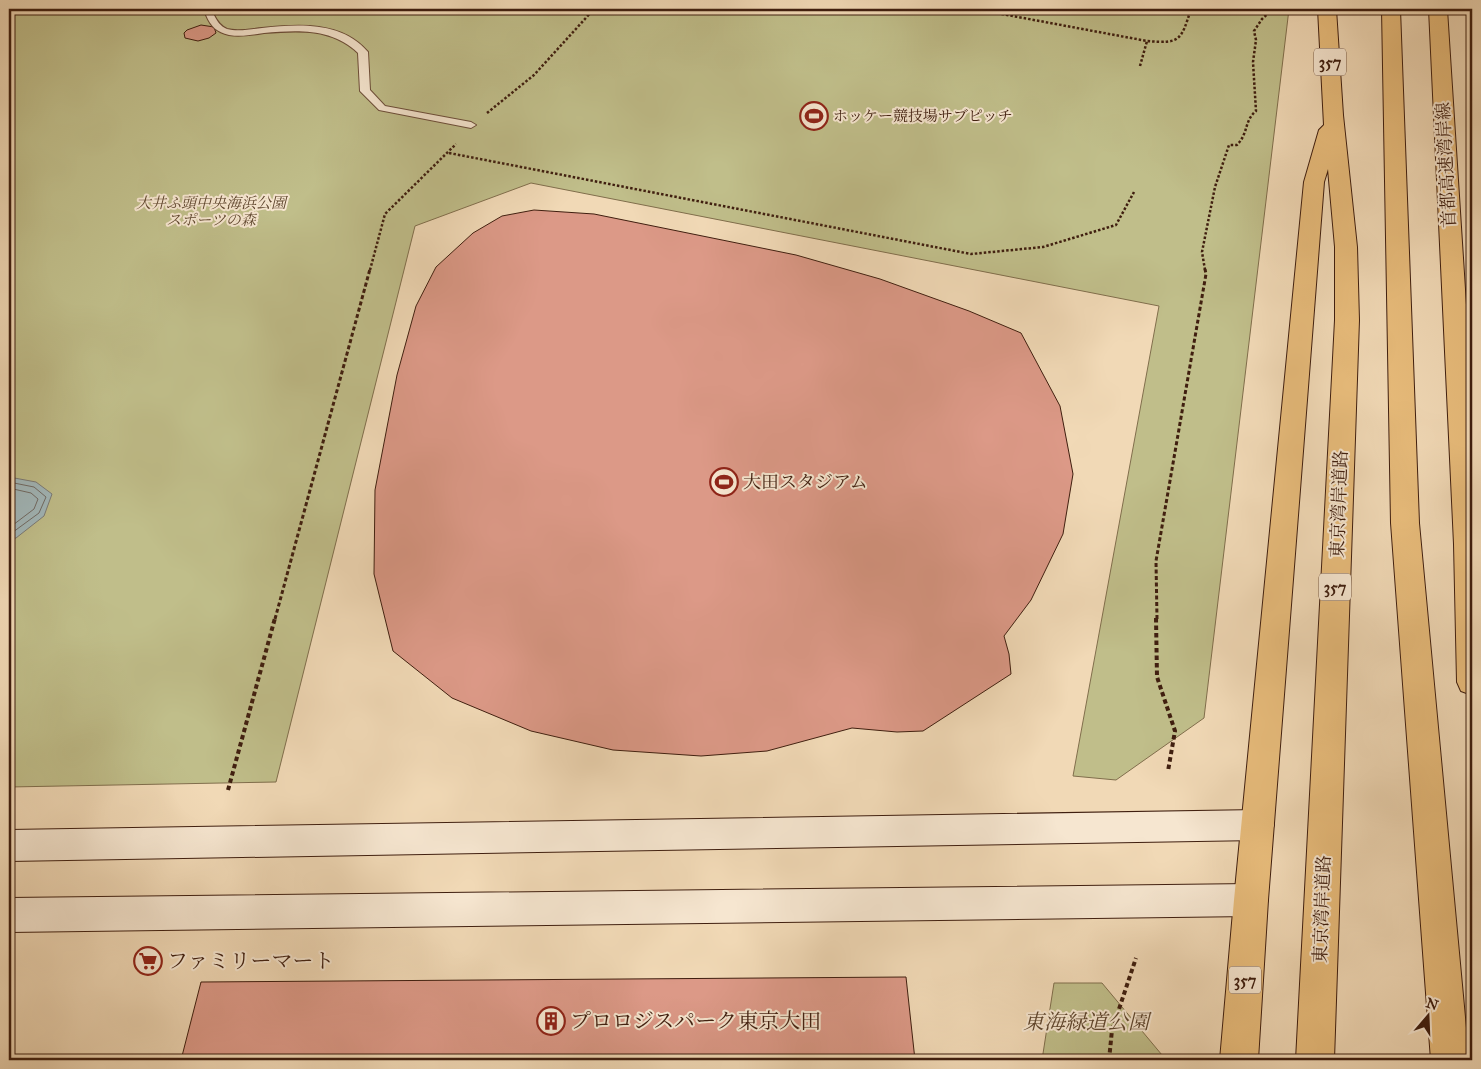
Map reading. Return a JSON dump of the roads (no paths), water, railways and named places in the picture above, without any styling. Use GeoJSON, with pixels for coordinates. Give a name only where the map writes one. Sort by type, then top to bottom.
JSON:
{"type":"FeatureCollection","features":[{"type":"Feature","properties":{"kind":"highway","name":"東京湾岸道路"},"geometry":{"type":"LineString","coordinates":[[1316,1060],[1347,320],[1346,247],[1333,114],[1327,9]]}},
{"type":"Feature","properties":{"kind":"highway"},"geometry":{"type":"LineString","coordinates":[[1391,9],[1405,523],[1450,1060]]}},
{"type":"Feature","properties":{"kind":"highway","name":"首都高速湾岸線"},"geometry":{"type":"LineString","coordinates":[[1438,9],[1468,544],[1472,682]]}},
{"type":"Feature","properties":{"kind":"highway","name":"357"},"geometry":{"type":"LineString","coordinates":[[1239,1060],[1251,900],[1314,182],[1333,114]]}},
{"type":"Feature","properties":{"kind":"street"},"geometry":{"type":"LineString","coordinates":[[9,846],[1258,825]]}},
{"type":"Feature","properties":{"kind":"street"},"geometry":{"type":"LineString","coordinates":[[9,915],[1251,900]]}},
{"type":"Feature","properties":{"kind":"lane"},"geometry":{"type":"LineString","coordinates":[[213,9],[210,15],[213,24],[224,31],[236,33],[285,28],[333,32],[352,42],[363,52],[365,91],[382,108],[471,126]]}},
{"type":"Feature","properties":{"kind":"water"},"geometry":{"type":"Polygon","coordinates":[[[9,477],[36,482],[52,494],[44,516],[16,538],[9,540],[9,477]]]}},
{"type":"Feature","properties":{"kind":"place","name":"ホッケー競技場サブピッチ"},"geometry":{"type":"Point","coordinates":[814,116]}},
{"type":"Feature","properties":{"kind":"place","name":"大田スタジアム"},"geometry":{"type":"Point","coordinates":[724,482]}},
{"type":"Feature","properties":{"kind":"place","name":"ファミリーマート"},"geometry":{"type":"Point","coordinates":[148,961]}},
{"type":"Feature","properties":{"kind":"place","name":"プロロジスパーク東京大田"},"geometry":{"type":"Point","coordinates":[551,1021]}},
{"type":"Feature","properties":{"kind":"park label","name":"大井ふ頭中央海浜公園 スポーツの森"},"geometry":{"type":"Point","coordinates":[211,212]}},
{"type":"Feature","properties":{"kind":"park label","name":"東海緑道公園"},"geometry":{"type":"Point","coordinates":[1086,1022]}}]}
